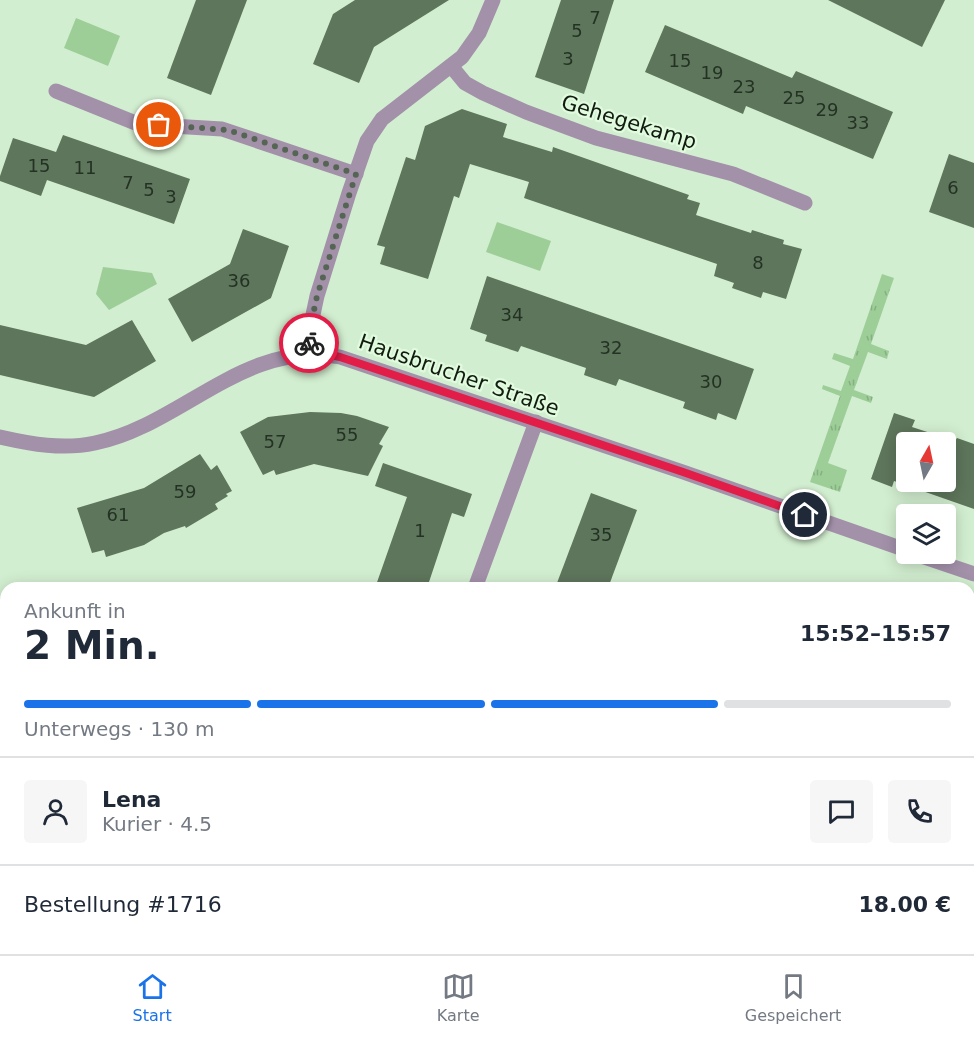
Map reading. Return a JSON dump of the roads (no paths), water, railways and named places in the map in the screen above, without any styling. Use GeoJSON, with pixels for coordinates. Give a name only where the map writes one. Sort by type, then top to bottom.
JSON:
{"type":"FeatureCollection","features":[{"type":"Feature","properties":{"kind":"street"},"geometry":{"type":"LineString","coordinates":[[309,354],[311,324],[317,296],[367,141],[382,119],[451,66],[470,47],[479,33],[493,0]]}},
{"type":"Feature","properties":{"kind":"street","name":"Gehegekamp"},"geometry":{"type":"LineString","coordinates":[[451,66],[465,83],[526,112],[596,138],[733,174],[805,203]]}},
{"type":"Feature","properties":{"kind":"street"},"geometry":{"type":"LineString","coordinates":[[56,91],[138,124],[228,130],[356,174]]}},
{"type":"Feature","properties":{"kind":"street","name":"Hausbrucher Straße"},"geometry":{"type":"LineString","coordinates":[[0,437],[56,446],[81,446],[112,439],[150,422],[246,370],[287,357],[326,354],[536,422],[896,547]]}},
{"type":"Feature","properties":{"kind":"street"},"geometry":{"type":"LineString","coordinates":[[477,582],[536,422]]}},
{"type":"Feature","properties":{"kind":"street"},"geometry":{"type":"LineString","coordinates":[[944,564],[974,574]]}}]}
